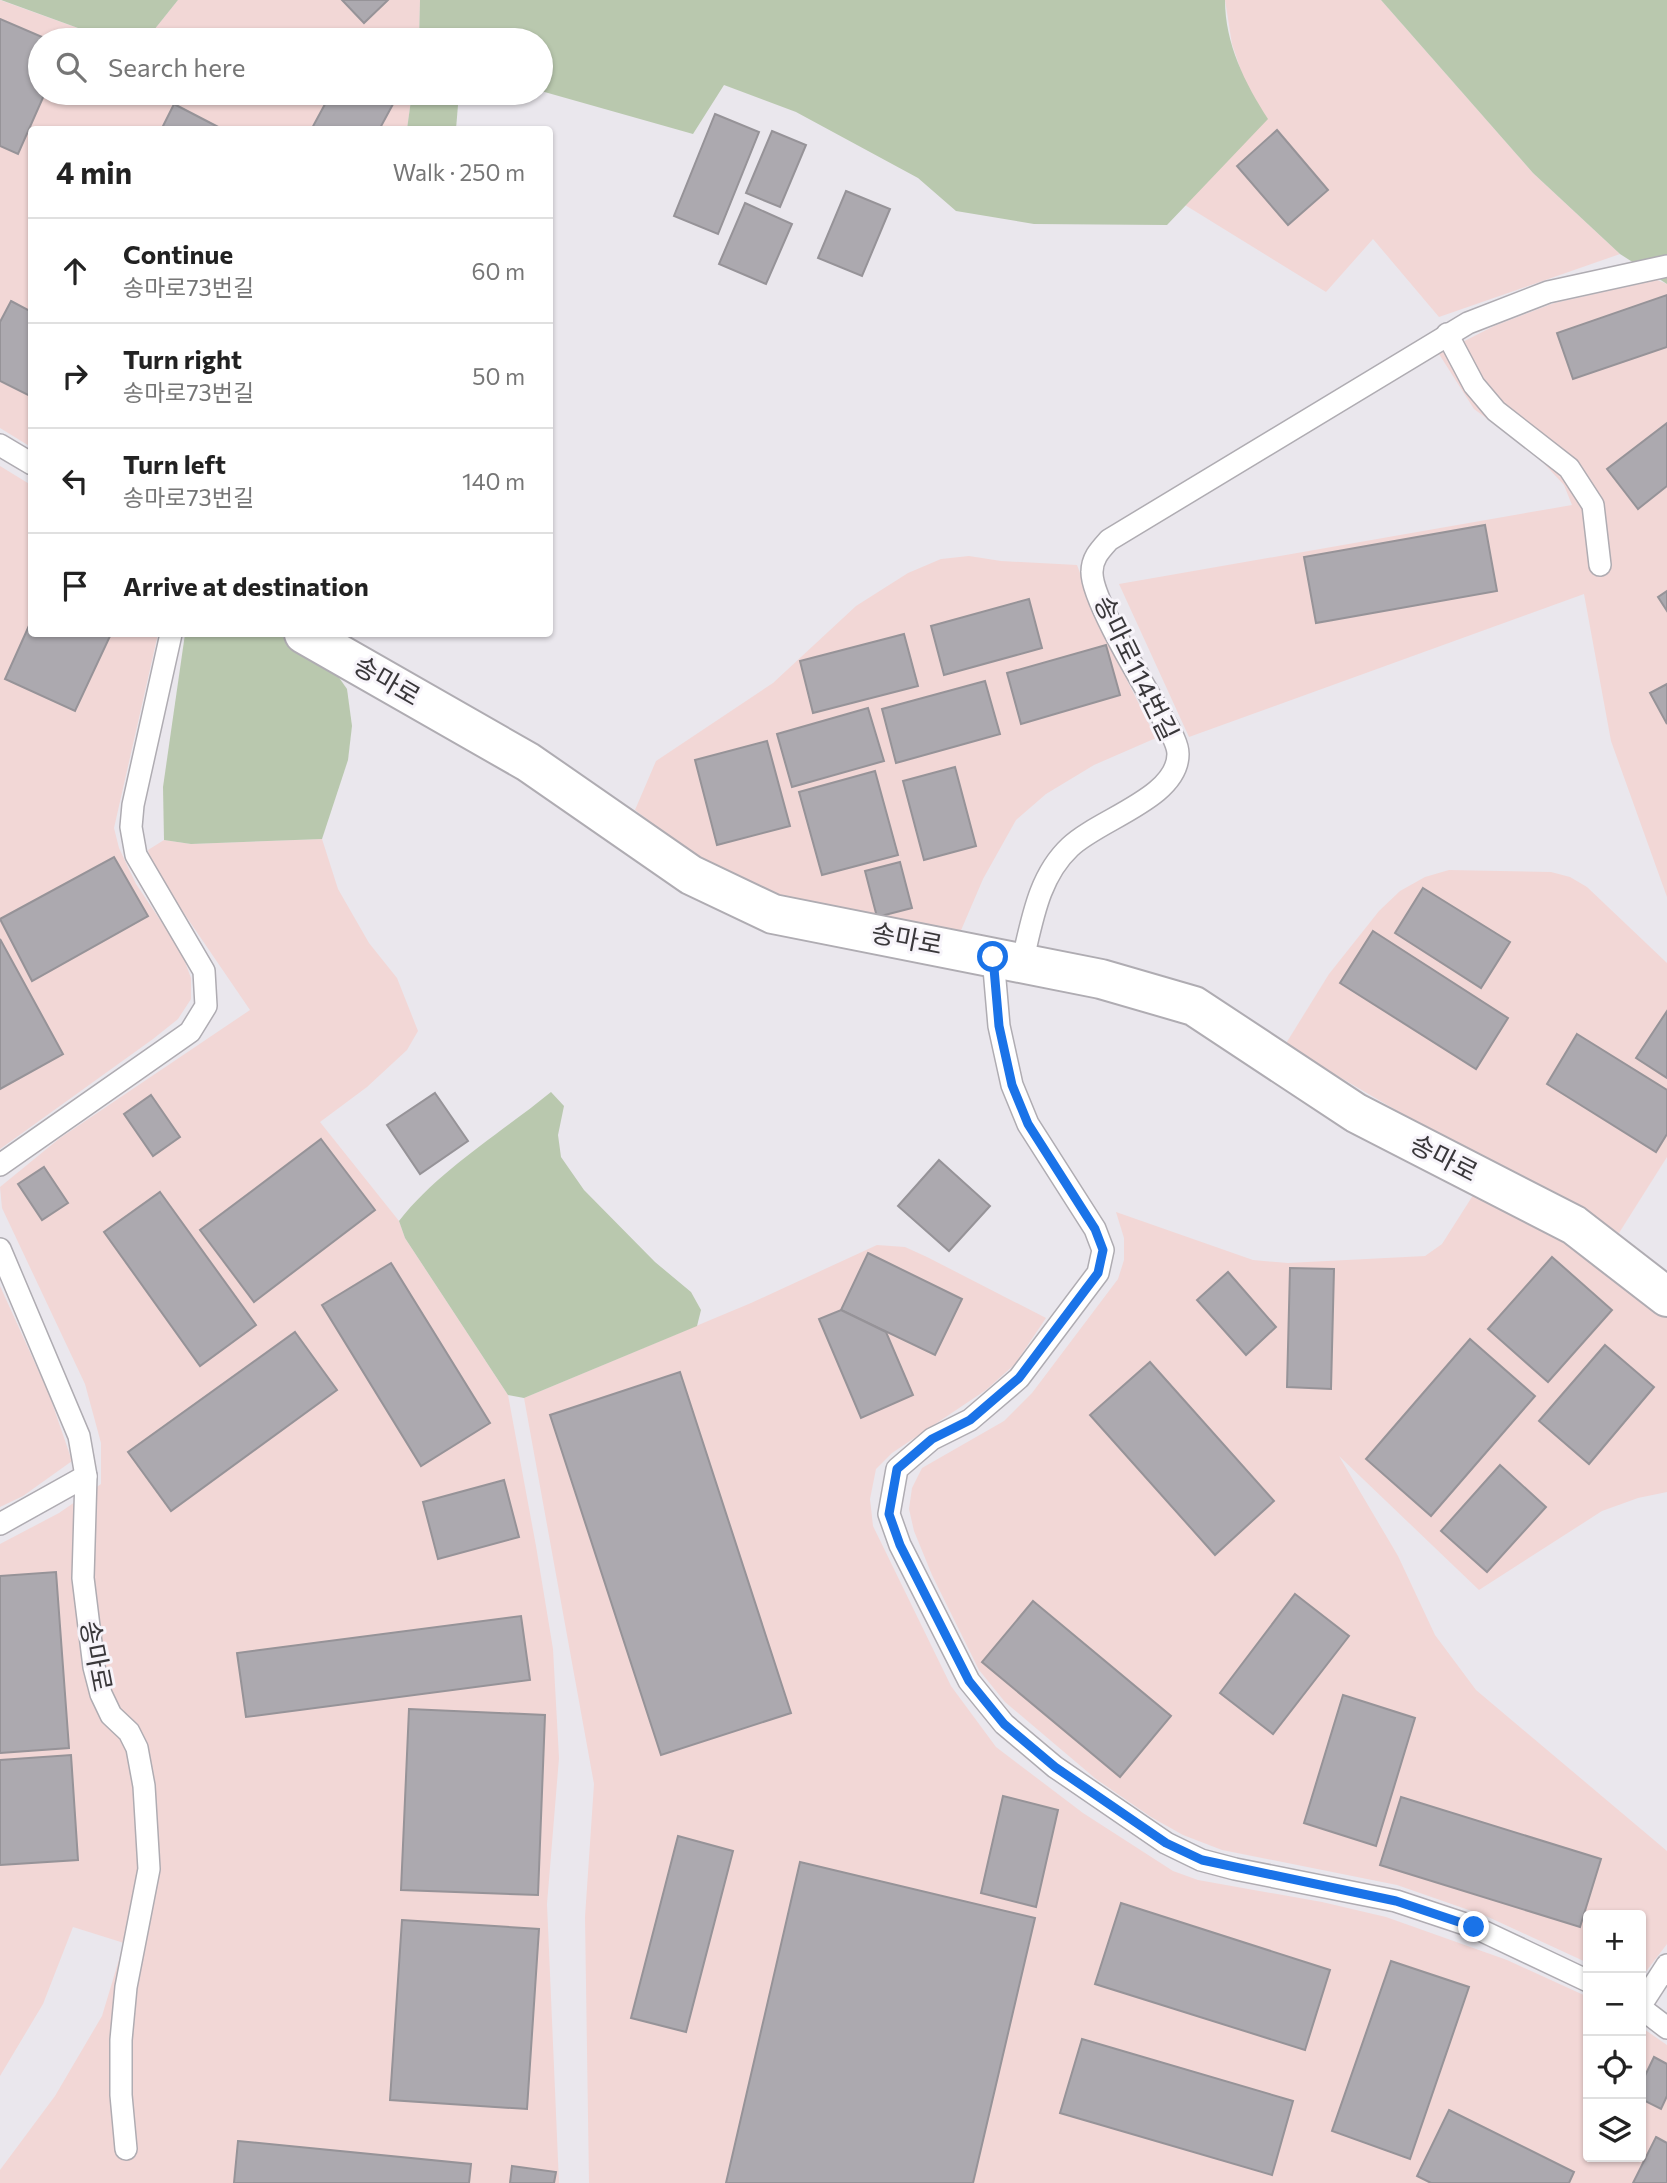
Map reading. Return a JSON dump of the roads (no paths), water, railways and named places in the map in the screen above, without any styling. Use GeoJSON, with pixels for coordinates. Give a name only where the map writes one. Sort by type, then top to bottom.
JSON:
{"type":"FeatureCollection","features":[{"type":"Feature","properties":{"kind":"street","name":"송마로"},"geometry":{"type":"LineString","coordinates":[[309,637],[528,762],[691,875],[773,914],[1101,979],[1194,1006],[1356,1113],[1574,1226],[1667,1297]]}},
{"type":"Feature","properties":{"kind":"lane","name":"송마로114번길"},"geometry":{"type":"LineString","coordinates":[[1583,1979],[1474,1927],[1396,1901],[1202,1860],[1178,1849],[1055,1767],[1004,1724],[969,1681],[900,1545],[889,1514],[897,1469],[932,1439],[970,1420],[1019,1378],[1098,1273],[1103,1250],[1095,1229],[1028,1124],[1012,1085],[999,1026],[1008,960],[1039,891],[1069,847],[1105,821],[1162,790],[1174,775],[1178,752],[1098,595],[1091,573],[1095,556],[1109,540],[1131,524],[1447,334],[1548,292],[1667,266]]}},
{"type":"Feature","properties":{"kind":"lane"},"geometry":{"type":"LineString","coordinates":[[1447,334],[1474,385],[1496,411],[1569,468],[1593,505],[1600,565]]}},
{"type":"Feature","properties":{"kind":"lane"},"geometry":{"type":"LineString","coordinates":[[0,445],[28,462]]}},
{"type":"Feature","properties":{"kind":"lane"},"geometry":{"type":"LineString","coordinates":[[0,1165],[190,1032],[206,1006],[204,971],[136,855],[131,827],[133,804],[170,637]]}},
{"type":"Feature","properties":{"kind":"lane","name":"송마로"},"geometry":{"type":"LineString","coordinates":[[0,1249],[65,1397],[79,1436],[86,1476],[83,1578],[94,1667],[101,1694],[111,1715],[129,1732],[137,1748],[144,1786],[148,1841],[146,1895],[126,1987],[121,2040],[121,2095],[127,2149]]}},
{"type":"Feature","properties":{"kind":"lane"},"geometry":{"type":"LineString","coordinates":[[0,1524],[86,1476]]}},
{"type":"Feature","properties":{"kind":"lane"},"geometry":{"type":"LineString","coordinates":[[1646,1999],[1667,1965]]}},
{"type":"Feature","properties":{"kind":"lane"},"geometry":{"type":"LineString","coordinates":[[1646,2011],[1667,2028]]}}]}
